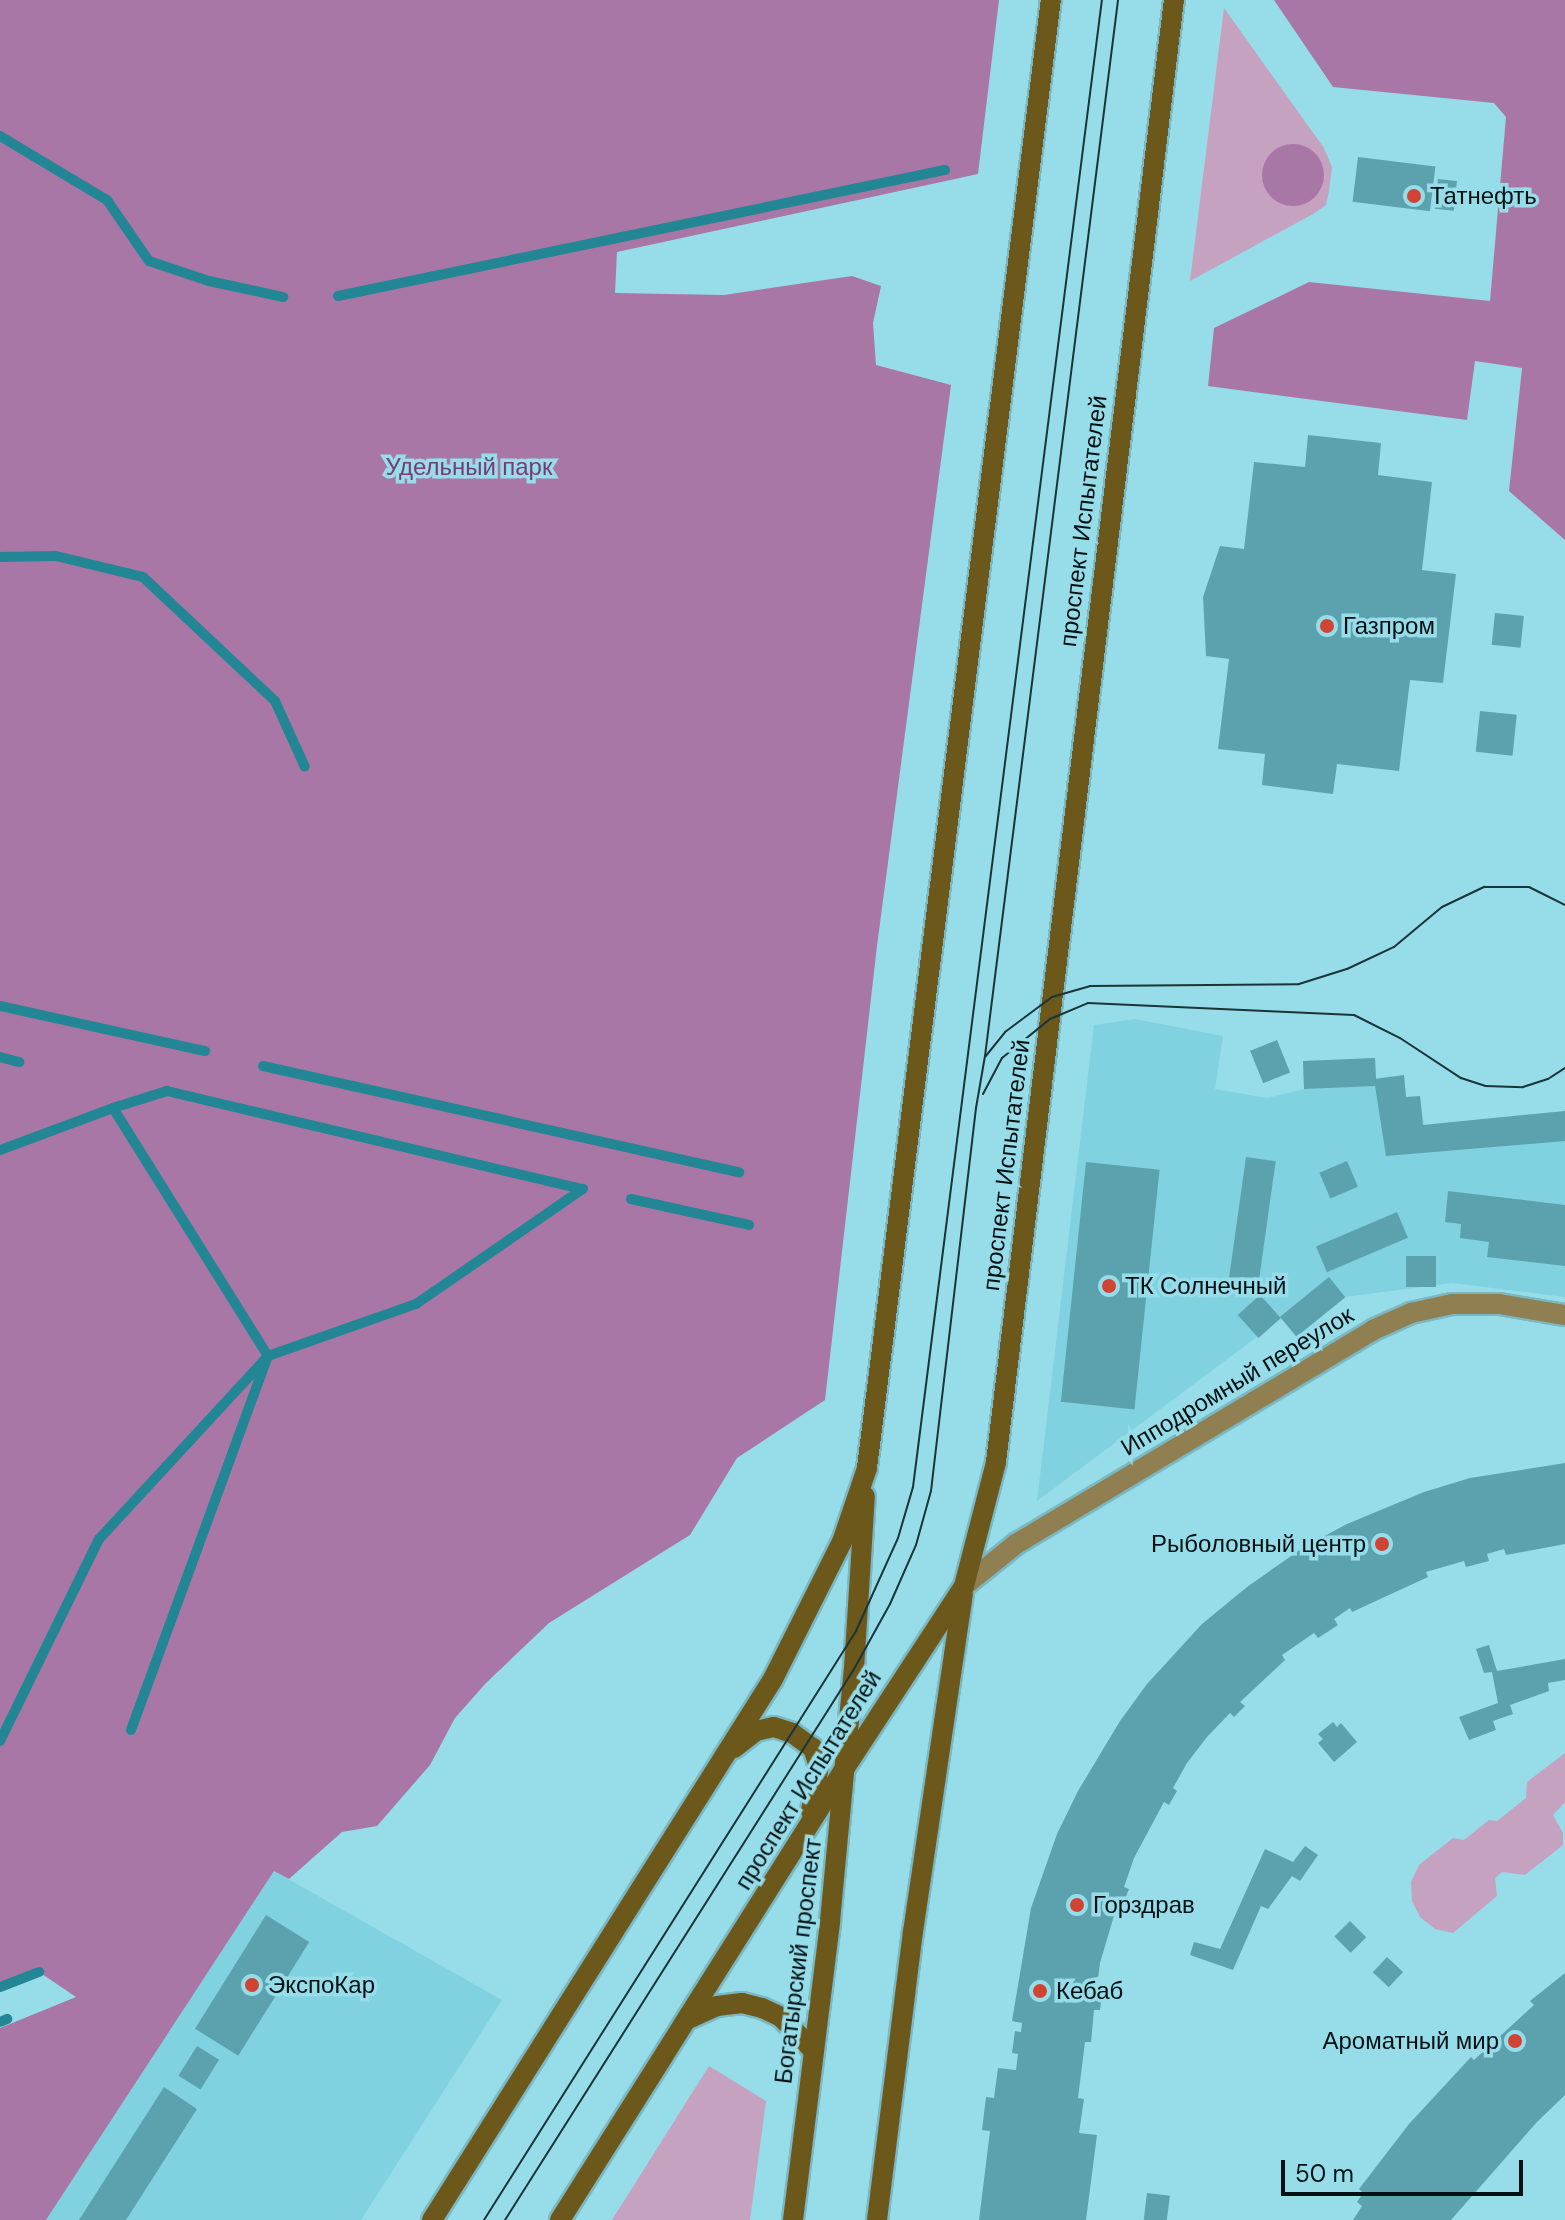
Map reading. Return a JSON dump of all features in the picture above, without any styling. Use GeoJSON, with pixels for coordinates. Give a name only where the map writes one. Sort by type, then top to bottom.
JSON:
{"type":"FeatureCollection","features":[{"type":"Feature","properties":{"kind":"main road"},"geometry":{"type":"LineString","coordinates":[[432,2220],[773,1679],[835,1556],[867,1468],[1051,0]]}},
{"type":"Feature","properties":{"kind":"main road","name":"проспект Испытателей"},"geometry":{"type":"LineString","coordinates":[[560,2220],[805,1830],[964,1586],[996,1462],[1174,0]]}},
{"type":"Feature","properties":{"kind":"main road","name":"Богатырский проспект"},"geometry":{"type":"LineString","coordinates":[[793,2220],[845,1768],[867,1468]]}},
{"type":"Feature","properties":{"kind":"main road"},"geometry":{"type":"LineString","coordinates":[[877,2220],[913,1932],[964,1586]]}},
{"type":"Feature","properties":{"kind":"main road"},"geometry":{"type":"LineString","coordinates":[[719,1763],[756,1731],[774,1727],[792,1733],[813,1748],[819,1766],[818,1788],[805,1830]]}},
{"type":"Feature","properties":{"kind":"main road"},"geometry":{"type":"LineString","coordinates":[[688,2019],[717,2006],[742,2003],[762,2008],[781,2017],[814,2051]]}},
{"type":"Feature","properties":{"kind":"street","name":"Ипподромный переулок"},"geometry":{"type":"LineString","coordinates":[[964,1586],[1016,1544],[1373,1330],[1411,1313],[1452,1304],[1499,1304],[1565,1315]]}},
{"type":"Feature","properties":{"kind":"shaded area"},"geometry":{"type":"Polygon","coordinates":[[[1224,8],[1324,148],[1332,167],[1326,205],[1190,281],[1224,8]]]}},
{"type":"Feature","properties":{"kind":"shaded area"},"geometry":{"type":"Polygon","coordinates":[[[1135,1019],[1223,1036],[1215,1089],[1267,1098],[1304,1089],[1303,1061],[1375,1058],[1376,1078],[1404,1075],[1406,1097],[1420,1096],[1424,1125],[1565,1111],[1565,1297],[1452,1283],[1345,1297],[1297,1337],[1281,1319],[1037,1501],[1094,1025],[1135,1019]]]}},
{"type":"Feature","properties":{"kind":"shaded area"},"geometry":{"type":"Polygon","coordinates":[[[1565,1753],[1565,1802],[1553,1815],[1563,1833],[1563,1845],[1525,1875],[1502,1872],[1495,1878],[1497,1896],[1453,1933],[1435,1929],[1420,1917],[1412,1901],[1411,1882],[1419,1865],[1453,1838],[1464,1840],[1489,1820],[1497,1821],[1526,1798],[1527,1782],[1565,1753]]]}},
{"type":"Feature","properties":{"kind":"shaded area"},"geometry":{"type":"Polygon","coordinates":[[[274,1871],[502,2000],[361,2220],[46,2220],[274,1871]]]}},
{"type":"Feature","properties":{"kind":"shaded area"},"geometry":{"type":"Polygon","coordinates":[[[709,2066],[766,2101],[750,2220],[612,2220],[709,2066]]]}},
{"type":"Feature","properties":{"kind":"green space","name":"Удельный парк"},"geometry":{"type":"Polygon","coordinates":[[[0,0],[999,0],[978,174],[617,252],[615,293],[724,295],[852,276],[881,286],[873,323],[876,365],[951,385],[877,946],[825,1400],[737,1458],[690,1535],[549,1623],[486,1683],[455,1718],[430,1765],[377,1826],[342,1832],[289,1879],[274,1871],[46,2220],[0,2220],[0,2028],[76,1997],[39,1972],[0,1987],[0,0]]]}},
{"type":"Feature","properties":{"kind":"green space"},"geometry":{"type":"Polygon","coordinates":[[[1274,0],[1565,0],[1565,540],[1509,491],[1522,368],[1475,361],[1467,420],[1208,386],[1214,328],[1309,282],[1490,301],[1506,117],[1494,103],[1333,87],[1274,0]]]}},
{"type":"Feature","properties":{"kind":"green space"},"geometry":{"type":"Polygon","coordinates":[[[1293,144],[1315,153],[1324,175],[1315,197],[1293,206],[1271,197],[1262,175],[1271,153],[1293,144]]]}},
{"type":"Feature","properties":{"kind":"building"},"geometry":{"type":"Polygon","coordinates":[[[1358,157],[1435,167],[1430,211],[1353,202],[1358,157]]]}},
{"type":"Feature","properties":{"kind":"building"},"geometry":{"type":"Polygon","coordinates":[[[1438,179],[1457,181],[1454,211],[1435,209],[1438,179]]]}},
{"type":"Feature","properties":{"kind":"building","name":"Газпром"},"geometry":{"type":"Polygon","coordinates":[[[1308,435],[1381,443],[1378,475],[1432,482],[1422,570],[1456,574],[1443,683],[1410,680],[1399,771],[1337,764],[1333,794],[1262,785],[1265,754],[1218,749],[1229,659],[1206,656],[1203,597],[1220,546],[1244,549],[1254,462],[1305,467],[1308,435]]]}},
{"type":"Feature","properties":{"kind":"building"},"geometry":{"type":"Polygon","coordinates":[[[1495,613],[1524,616],[1520,648],[1492,645],[1495,613]]]}},
{"type":"Feature","properties":{"kind":"building"},"geometry":{"type":"Polygon","coordinates":[[[1480,711],[1517,715],[1513,756],[1476,752],[1480,711]]]}},
{"type":"Feature","properties":{"kind":"building"},"geometry":{"type":"Polygon","coordinates":[[[1277,1040],[1290,1072],[1263,1083],[1250,1051],[1277,1040]]]}},
{"type":"Feature","properties":{"kind":"building"},"geometry":{"type":"Polygon","coordinates":[[[1375,1058],[1376,1079],[1404,1075],[1406,1097],[1420,1096],[1423,1125],[1565,1111],[1565,1141],[1386,1156],[1375,1086],[1304,1089],[1303,1061],[1375,1058]]]}},
{"type":"Feature","properties":{"kind":"building"},"geometry":{"type":"Polygon","coordinates":[[[1246,1157],[1276,1161],[1258,1288],[1228,1284],[1246,1157]]]}},
{"type":"Feature","properties":{"kind":"building"},"geometry":{"type":"Polygon","coordinates":[[[1347,1161],[1358,1187],[1330,1198],[1319,1173],[1347,1161]]]}},
{"type":"Feature","properties":{"kind":"building","name":"ТК Солнечный"},"geometry":{"type":"Polygon","coordinates":[[[1086,1162],[1160,1170],[1134,1409],[1061,1402],[1086,1162]]]}},
{"type":"Feature","properties":{"kind":"building"},"geometry":{"type":"Polygon","coordinates":[[[1448,1191],[1565,1205],[1565,1266],[1487,1257],[1489,1242],[1460,1238],[1461,1224],[1445,1222],[1448,1191]]]}},
{"type":"Feature","properties":{"kind":"building"},"geometry":{"type":"Polygon","coordinates":[[[1397,1212],[1408,1238],[1327,1272],[1316,1246],[1397,1212]]]}},
{"type":"Feature","properties":{"kind":"building"},"geometry":{"type":"Polygon","coordinates":[[[1406,1256],[1436,1256],[1436,1287],[1406,1287],[1406,1256]]]}},
{"type":"Feature","properties":{"kind":"building"},"geometry":{"type":"Polygon","coordinates":[[[1329,1277],[1345,1297],[1296,1337],[1280,1317],[1329,1277]]]}},
{"type":"Feature","properties":{"kind":"building"},"geometry":{"type":"Polygon","coordinates":[[[1260,1295],[1281,1318],[1258,1338],[1238,1315],[1260,1295]]]}},
{"type":"Feature","properties":{"kind":"building"},"geometry":{"type":"Polygon","coordinates":[[[1565,1463],[1565,1544],[1506,1555],[1504,1549],[1487,1554],[1489,1561],[1466,1567],[1464,1561],[1426,1572],[1428,1577],[1352,1612],[1350,1608],[1334,1619],[1338,1625],[1318,1638],[1314,1633],[1282,1655],[1285,1660],[1240,1702],[1245,1706],[1234,1717],[1230,1713],[1207,1737],[1187,1763],[1173,1788],[1177,1791],[1169,1805],[1164,1802],[1134,1858],[1124,1887],[1129,1889],[1123,1904],[1118,1902],[1100,1963],[1096,1994],[1102,1995],[1100,2010],[1094,2010],[1091,2042],[1085,2042],[1078,2098],[1084,2099],[1079,2133],[1097,2135],[1086,2220],[979,2220],[990,2131],[982,2130],[986,2097],[994,2098],[998,2068],[1016,2070],[1018,2054],[1012,2053],[1015,2031],[1021,2032],[1022,2023],[1012,2021],[1031,1908],[1057,1834],[1078,1791],[1120,1721],[1147,1684],[1202,1624],[1247,1587],[1304,1547],[1347,1524],[1424,1492],[1470,1478],[1565,1463]]]}},
{"type":"Feature","properties":{"kind":"building"},"geometry":{"type":"Polygon","coordinates":[[[1489,1645],[1497,1671],[1565,1659],[1565,1680],[1548,1683],[1549,1691],[1510,1705],[1513,1714],[1493,1721],[1496,1730],[1469,1740],[1459,1717],[1498,1703],[1492,1672],[1484,1673],[1476,1649],[1489,1645]]]}},
{"type":"Feature","properties":{"kind":"building"},"geometry":{"type":"Polygon","coordinates":[[[1333,1722],[1337,1727],[1341,1723],[1357,1742],[1334,1762],[1318,1743],[1323,1739],[1318,1734],[1333,1722]]]}},
{"type":"Feature","properties":{"kind":"building"},"geometry":{"type":"Polygon","coordinates":[[[1305,1846],[1318,1855],[1300,1881],[1292,1876],[1268,1909],[1261,1906],[1233,1970],[1190,1955],[1194,1942],[1220,1949],[1265,1849],[1293,1862],[1305,1846]]]}},
{"type":"Feature","properties":{"kind":"building","name":"ЭкспоКар"},"geometry":{"type":"Polygon","coordinates":[[[266,1915],[309,1942],[238,2056],[195,2029],[266,1915]]]}},
{"type":"Feature","properties":{"kind":"building"},"geometry":{"type":"Polygon","coordinates":[[[1350,1921],[1366,1937],[1351,1953],[1334,1937],[1350,1921]]]}},
{"type":"Feature","properties":{"kind":"building"},"geometry":{"type":"Polygon","coordinates":[[[1387,1957],[1403,1972],[1389,1987],[1373,1972],[1387,1957]]]}},
{"type":"Feature","properties":{"kind":"building"},"geometry":{"type":"Polygon","coordinates":[[[1565,1973],[1565,2095],[1537,2122],[1451,2220],[1353,2220],[1362,2206],[1357,2202],[1363,2193],[1359,2189],[1409,2124],[1471,2057],[1474,2060],[1534,2005],[1530,2001],[1565,1973]]]}},
{"type":"Feature","properties":{"kind":"building"},"geometry":{"type":"Polygon","coordinates":[[[197,2046],[219,2060],[201,2089],[178,2076],[197,2046]]]}},
{"type":"Feature","properties":{"kind":"building"},"geometry":{"type":"Polygon","coordinates":[[[164,2087],[197,2109],[126,2220],[79,2220],[164,2087]]]}},
{"type":"Feature","properties":{"kind":"building"},"geometry":{"type":"Polygon","coordinates":[[[1147,2193],[1170,2196],[1167,2220],[1144,2220],[1147,2193]]]}},
{"type":"Feature","properties":{"kind":"waterway"},"geometry":{"type":"LineString","coordinates":[[0,136],[107,200],[149,261],[209,281],[283,297]]}},
{"type":"Feature","properties":{"kind":"waterway"},"geometry":{"type":"LineString","coordinates":[[338,296],[945,170]]}},
{"type":"Feature","properties":{"kind":"waterway"},"geometry":{"type":"LineString","coordinates":[[0,557],[56,556],[143,577],[275,701],[305,767]]}},
{"type":"Feature","properties":{"kind":"waterway"},"geometry":{"type":"LineString","coordinates":[[0,1006],[205,1051]]}},
{"type":"Feature","properties":{"kind":"waterway"},"geometry":{"type":"LineString","coordinates":[[0,1057],[19,1062]]}},
{"type":"Feature","properties":{"kind":"waterway"},"geometry":{"type":"LineString","coordinates":[[263,1066],[739,1172]]}},
{"type":"Feature","properties":{"kind":"waterway"},"geometry":{"type":"LineString","coordinates":[[113,1108],[167,1091],[583,1189]]}},
{"type":"Feature","properties":{"kind":"waterway"},"geometry":{"type":"LineString","coordinates":[[0,1150],[113,1108],[268,1356],[99,1539],[0,1741]]}},
{"type":"Feature","properties":{"kind":"waterway"},"geometry":{"type":"LineString","coordinates":[[131,1730],[268,1356],[416,1304],[583,1189]]}},
{"type":"Feature","properties":{"kind":"waterway"},"geometry":{"type":"LineString","coordinates":[[631,1199],[749,1225]]}},
{"type":"Feature","properties":{"kind":"waterway"},"geometry":{"type":"LineString","coordinates":[[0,1987],[39,1972]]}},
{"type":"Feature","properties":{"kind":"waterway"},"geometry":{"type":"LineString","coordinates":[[0,2022],[7,2019]]}},
{"type":"Feature","properties":{"kind":"tram line"},"geometry":{"type":"LineString","coordinates":[[484,2220],[856,1631],[898,1538],[913,1487],[1102,0]]}},
{"type":"Feature","properties":{"kind":"tram line"},"geometry":{"type":"LineString","coordinates":[[505,2220],[854,1669],[890,1604],[916,1545],[931,1491],[976,1108],[1118,0]]}},
{"type":"Feature","properties":{"kind":"tram line"},"geometry":{"type":"LineString","coordinates":[[985,1057],[1005,1032],[1052,997],[1090,986],[1299,984],[1347,969],[1394,947],[1442,907],[1484,887],[1529,887],[1565,905]]}},
{"type":"Feature","properties":{"kind":"tram line"},"geometry":{"type":"LineString","coordinates":[[983,1094],[1002,1058],[1050,1019],[1088,1003],[1354,1015],[1400,1038],[1461,1078],[1485,1086],[1523,1087],[1548,1079],[1565,1068]]}},
{"type":"Feature","properties":{"kind":"place","name":"Татнефть"},"geometry":{"type":"Point","coordinates":[1414,196]}},
{"type":"Feature","properties":{"kind":"place","name":"Газпром"},"geometry":{"type":"Point","coordinates":[1327,626]}},
{"type":"Feature","properties":{"kind":"place","name":"ТК Солнечный"},"geometry":{"type":"Point","coordinates":[1109,1286]}},
{"type":"Feature","properties":{"kind":"place","name":"Рыболовный центр"},"geometry":{"type":"Point","coordinates":[1382,1544]}},
{"type":"Feature","properties":{"kind":"place","name":"Горздрав"},"geometry":{"type":"Point","coordinates":[1077,1905]}},
{"type":"Feature","properties":{"kind":"place","name":"ЭкспоКар"},"geometry":{"type":"Point","coordinates":[252,1985]}},
{"type":"Feature","properties":{"kind":"place","name":"Кебаб"},"geometry":{"type":"Point","coordinates":[1040,1991]}},
{"type":"Feature","properties":{"kind":"place","name":"Ароматный мир"},"geometry":{"type":"Point","coordinates":[1515,2041]}}]}
